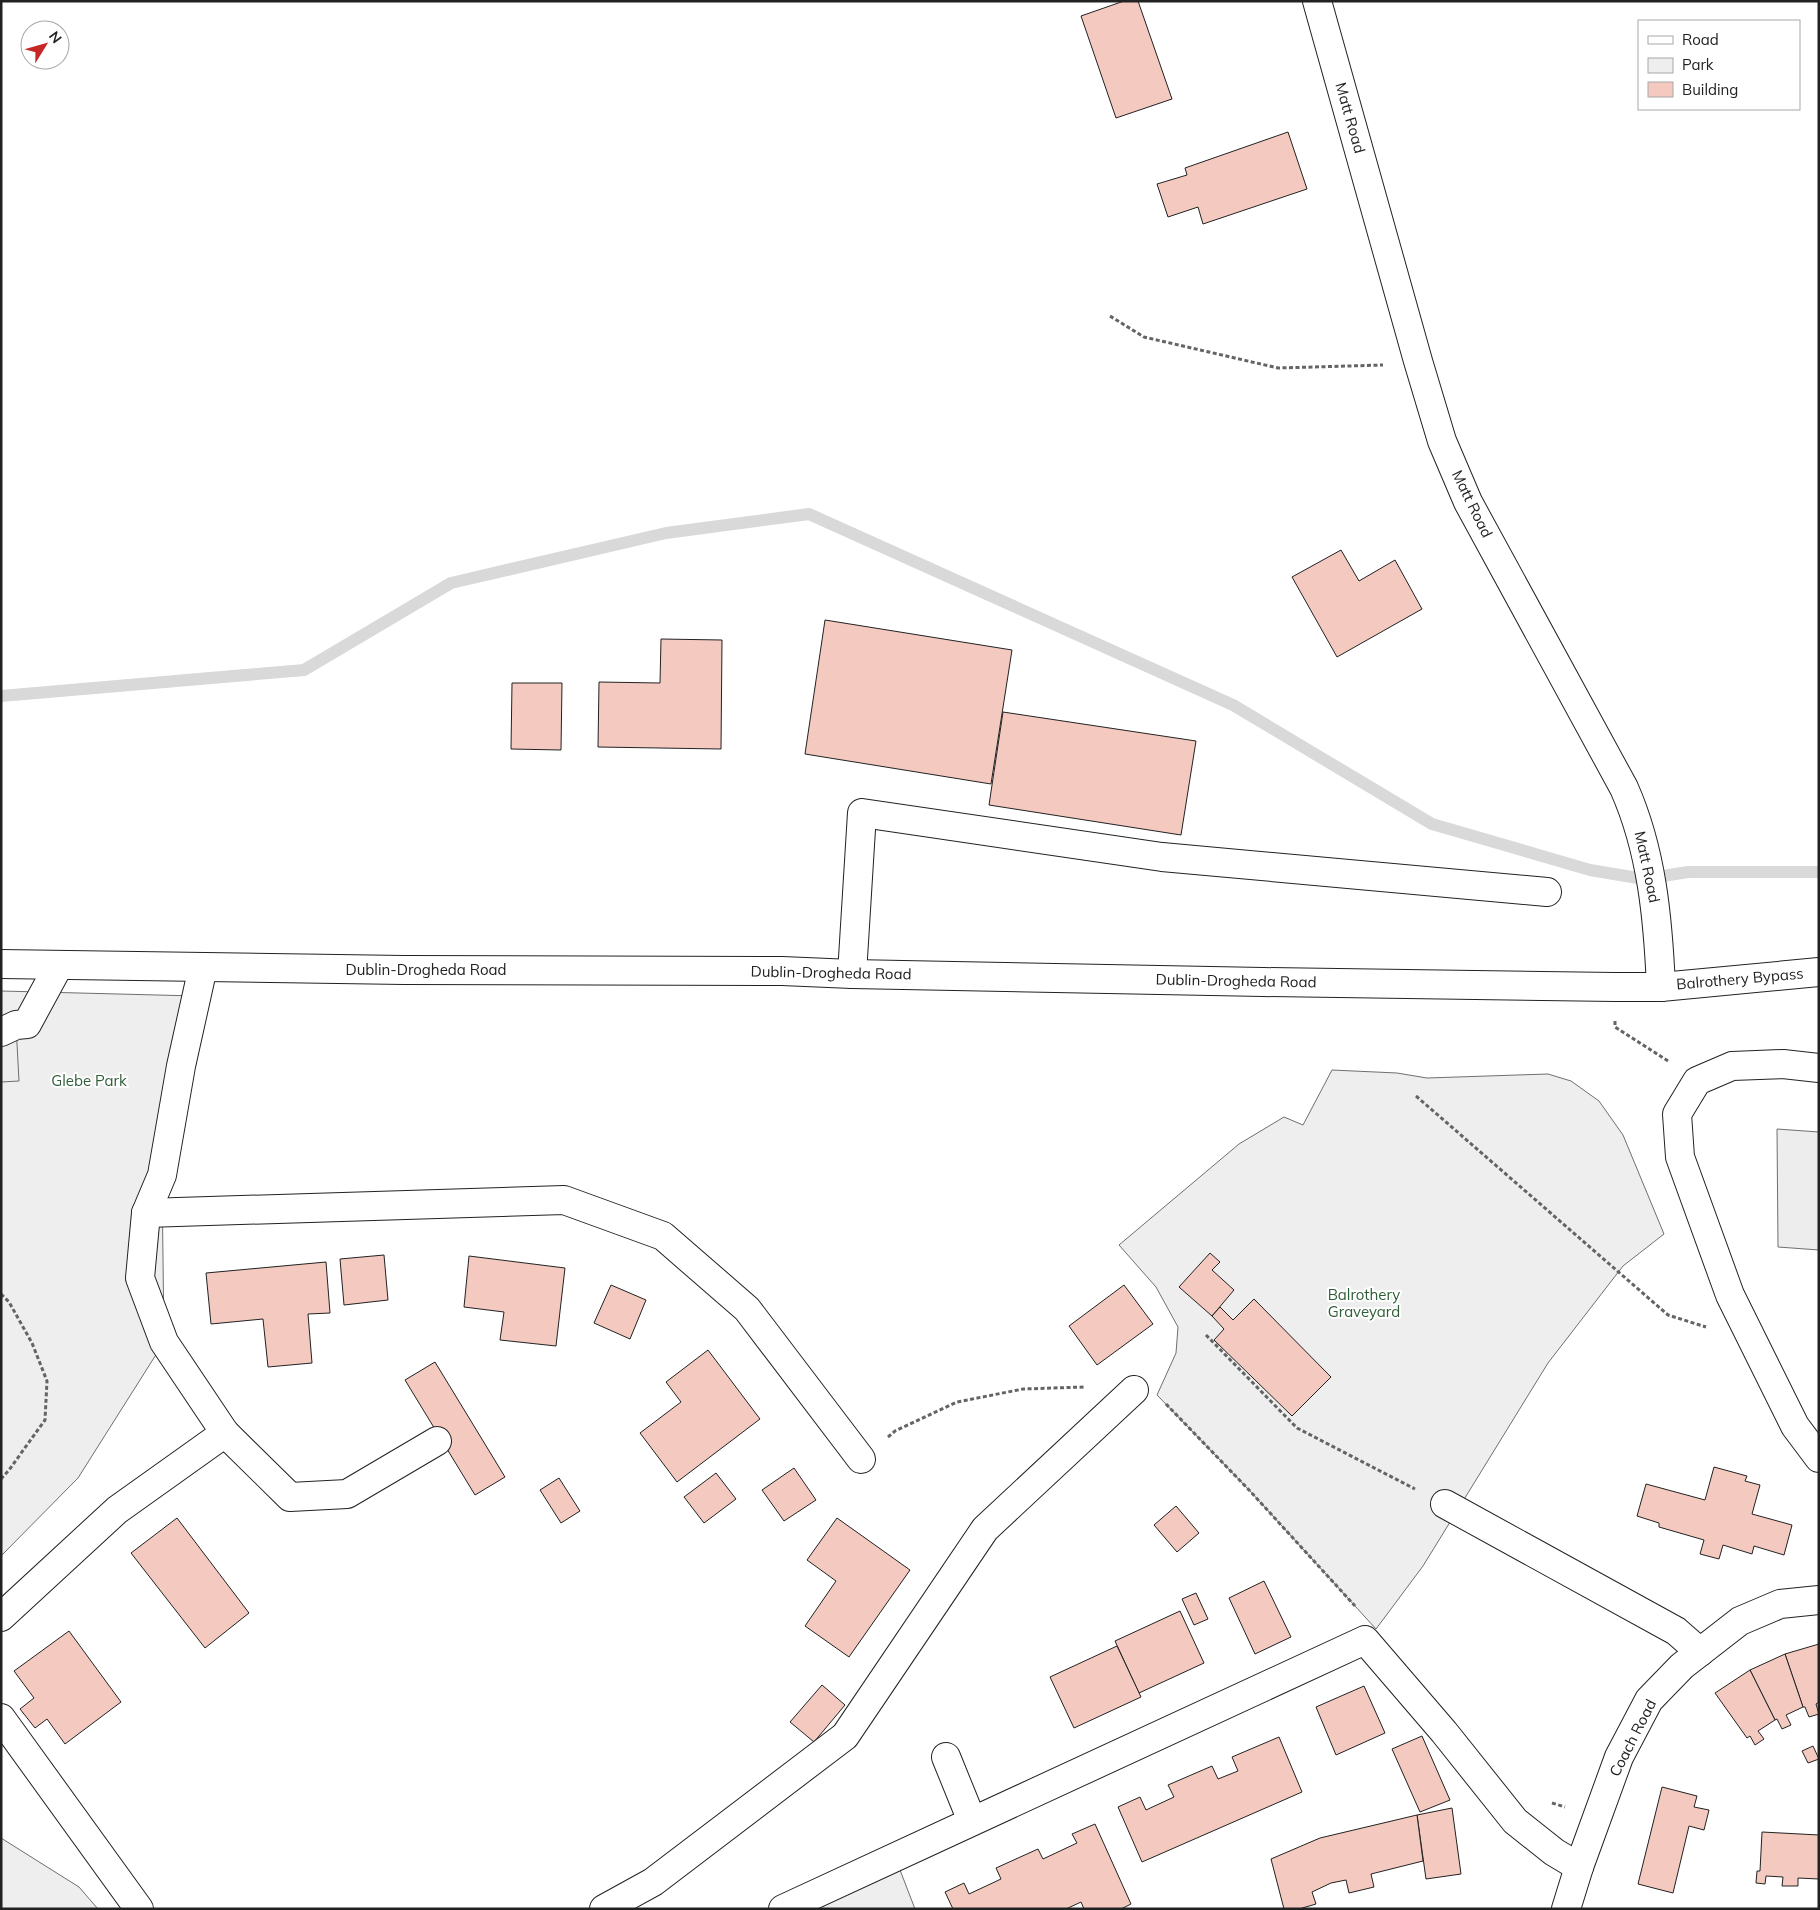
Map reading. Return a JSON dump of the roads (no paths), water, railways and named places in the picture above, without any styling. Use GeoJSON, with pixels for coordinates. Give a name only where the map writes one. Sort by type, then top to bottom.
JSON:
{"type":"FeatureCollection","features":[{"type":"Feature","properties":{"kind":"street","name":"Matt Road"},"geometry":{"type":"LineString","coordinates":[[1317,1],[1442,440],[1468,502],[1624,788],[1634,811],[1654,890],[1659,928],[1661,987]]}},
{"type":"Feature","properties":{"kind":"street"},"geometry":{"type":"LineString","coordinates":[[852,974],[862,813],[1162,858],[1547,892]]}},
{"type":"Feature","properties":{"kind":"street","name":"Dublin-Drogheda Road"},"geometry":{"type":"LineString","coordinates":[[1,964],[404,970],[782,970],[852,974],[1661,987]]}},
{"type":"Feature","properties":{"kind":"street"},"geometry":{"type":"LineString","coordinates":[[1,1032],[16,1025],[27,1024],[59,965]]}},
{"type":"Feature","properties":{"kind":"street"},"geometry":{"type":"LineString","coordinates":[[203,967],[181,1066],[162,1175],[146,1213],[140,1278],[164,1342],[225,1433],[290,1497],[347,1494],[437,1440]]}},
{"type":"Feature","properties":{"kind":"street","name":"Balrothery Bypass"},"geometry":{"type":"LineString","coordinates":[[1661,987],[1819,972]]}},
{"type":"Feature","properties":{"kind":"street"},"geometry":{"type":"LineString","coordinates":[[1819,1068],[1783,1064],[1732,1066],[1697,1081],[1677,1114],[1680,1157],[1730,1295],[1795,1426],[1819,1458]]}},
{"type":"Feature","properties":{"kind":"street"},"geometry":{"type":"LineString","coordinates":[[146,1213],[564,1200],[663,1236],[747,1309],[861,1460]]}},
{"type":"Feature","properties":{"kind":"street"},"geometry":{"type":"LineString","coordinates":[[604,1909],[653,1882],[845,1736],[985,1529],[1134,1390]]}},
{"type":"Feature","properties":{"kind":"street"},"geometry":{"type":"LineString","coordinates":[[1,1617],[118,1510],[225,1433]]}},
{"type":"Feature","properties":{"kind":"street"},"geometry":{"type":"LineString","coordinates":[[1445,1504],[1676,1631],[1700,1652]]}},
{"type":"Feature","properties":{"kind":"street","name":"Coach Road"},"geometry":{"type":"LineString","coordinates":[[1566,1909],[1579,1867],[1620,1757],[1649,1700],[1682,1666],[1740,1621],[1780,1604],[1819,1600]]}},
{"type":"Feature","properties":{"kind":"street"},"geometry":{"type":"LineString","coordinates":[[783,1909],[1365,1640],[1444,1732],[1515,1821],[1554,1852],[1579,1867]]}},
{"type":"Feature","properties":{"kind":"street"},"geometry":{"type":"LineString","coordinates":[[1,1718],[139,1909]]}},
{"type":"Feature","properties":{"kind":"street"},"geometry":{"type":"LineString","coordinates":[[946,1757],[972,1821]]}},
{"type":"Feature","properties":{"kind":"waterway"},"geometry":{"type":"LineString","coordinates":[[1,696],[304,670],[451,583],[666,533],[809,514],[1233,705],[1432,824],[1590,870],[1644,879],[1688,872],[1819,872]]}},
{"type":"Feature","properties":{"kind":"park label","name":"Glebe Park"},"geometry":{"type":"Point","coordinates":[89,1081]}},
{"type":"Feature","properties":{"kind":"park label","name":"Balrothery Graveyard"},"geometry":{"type":"Point","coordinates":[1364,1304]}}]}
